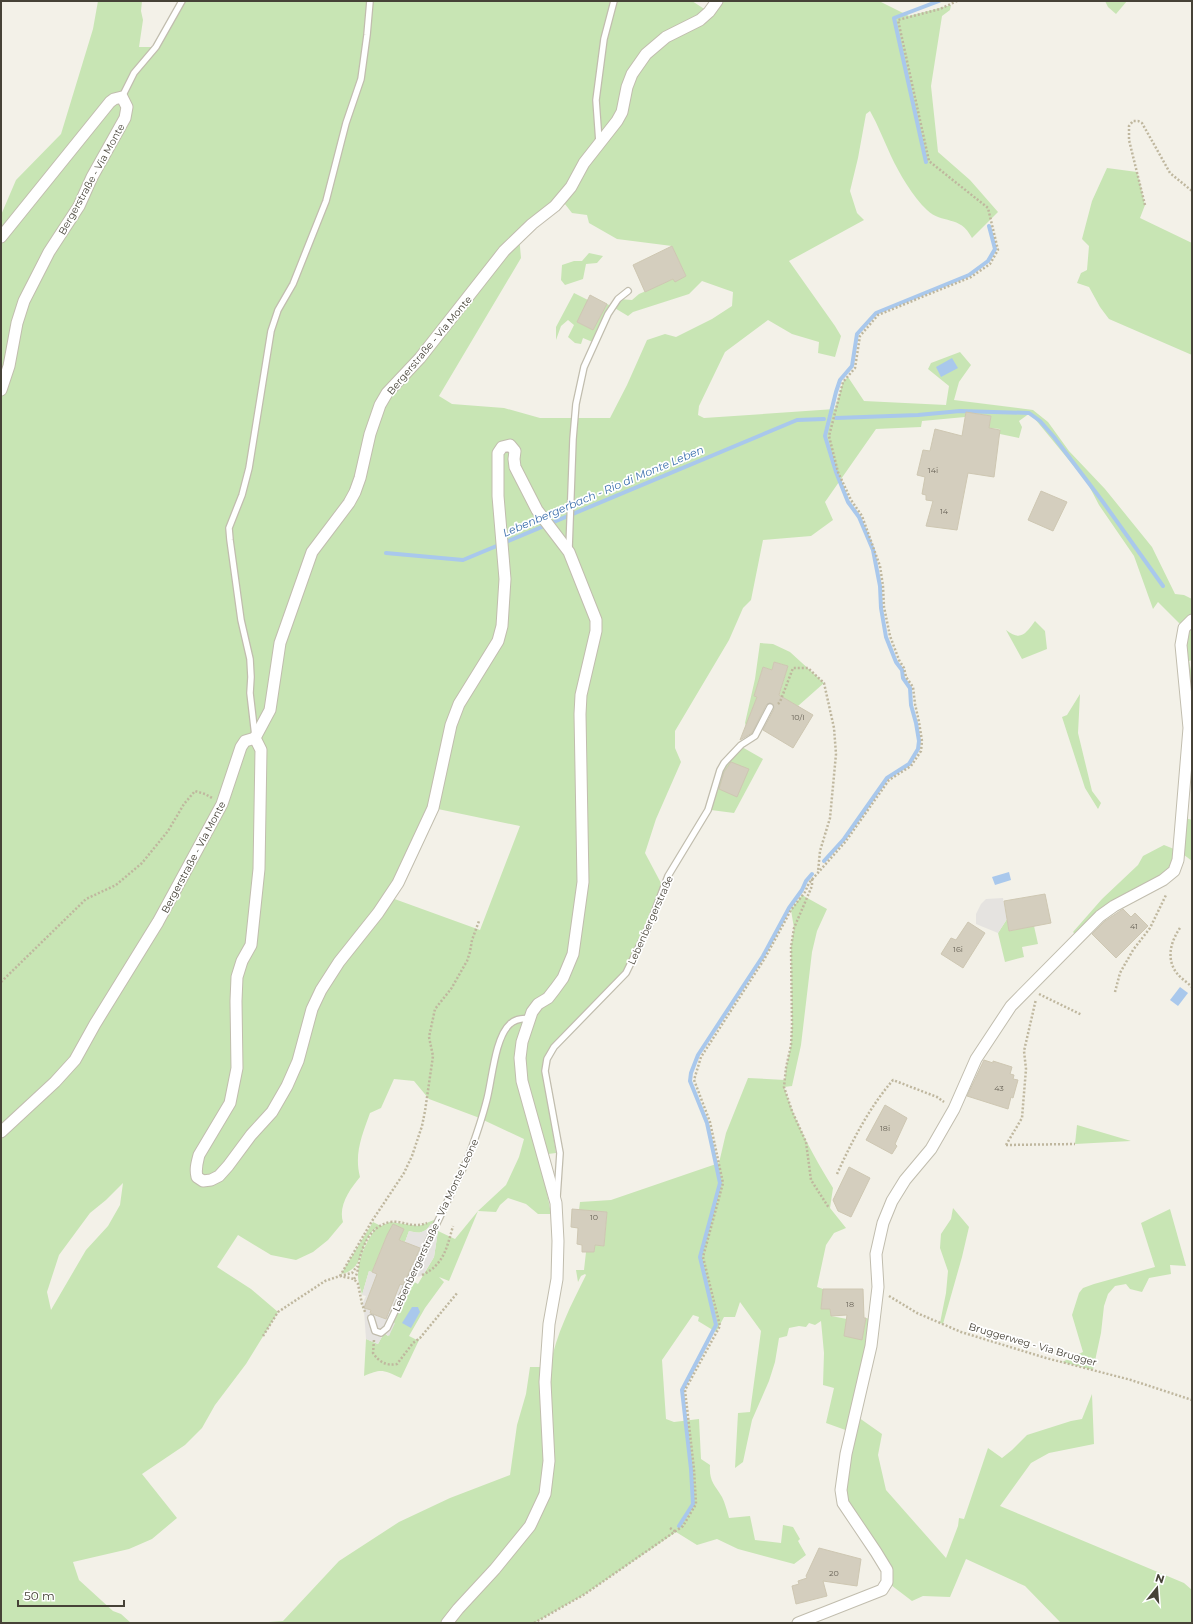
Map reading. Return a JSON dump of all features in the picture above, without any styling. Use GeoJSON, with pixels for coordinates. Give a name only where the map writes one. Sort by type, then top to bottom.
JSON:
{"type":"FeatureCollection","features":[{"type":"Feature","properties":{"kind":"street","name":"Bergerstraße - Via Monte"},"geometry":{"type":"LineString","coordinates":[[1,1132],[55,1082],[75,1060],[95,1024],[158,922],[222,804],[241,747],[245,741],[255,738],[270,710],[280,643],[312,552],[349,503],[355,492],[360,478],[370,434],[380,405],[420,358],[504,251],[532,224],[555,206],[570,187],[584,163],[618,121],[622,112],[627,87],[632,74],[646,54],[666,36],[700,20],[709,12],[717,1]]}},
{"type":"Feature","properties":{"kind":"street"},"geometry":{"type":"LineString","coordinates":[[1,237],[110,102],[122,97]]}},
{"type":"Feature","properties":{"kind":"street","name":"Bergerstraße - Via Monte"},"geometry":{"type":"LineString","coordinates":[[1,390],[9,366],[17,323],[24,301],[49,252],[79,206],[92,177],[125,118],[127,107],[122,97]]}},
{"type":"Feature","properties":{"kind":"street"},"geometry":{"type":"LineString","coordinates":[[255,738],[261,750],[259,869],[251,945],[242,961],[237,977],[237,1068],[230,1103],[205,1144],[196,1164],[197,1177],[203,1181],[211,1180],[219,1176],[251,1135],[272,1112],[287,1086],[298,1061],[312,1009],[321,990],[339,962],[378,913],[398,883],[433,808],[451,725],[459,704],[498,641],[502,626],[505,579],[498,496],[498,453],[502,447],[510,445],[515,451],[515,467],[537,510],[569,552],[596,620],[596,631],[581,695],[580,714],[583,882],[573,954],[563,978],[548,998],[538,1004],[532,1012],[522,1042],[520,1058],[522,1081],[556,1203],[559,1260],[549,1324],[545,1382],[549,1461],[545,1494],[530,1526],[495,1569],[446,1623]]}},
{"type":"Feature","properties":{"kind":"street"},"geometry":{"type":"LineString","coordinates":[[798,1623],[882,1590],[887,1582],[887,1570],[843,1503],[841,1490],[846,1454],[871,1346],[878,1287],[876,1259],[877,1246],[883,1223],[892,1201],[905,1180],[931,1149],[954,1109],[976,1059],[1011,1006],[1100,916],[1114,906],[1163,880],[1174,870],[1178,860],[1181,837],[1188,728],[1180,645],[1184,628],[1192,620]]}},
{"type":"Feature","properties":{"kind":"lane"},"geometry":{"type":"LineString","coordinates":[[122,97],[134,73],[156,47],[182,1]]}},
{"type":"Feature","properties":{"kind":"lane"},"geometry":{"type":"LineString","coordinates":[[255,738],[250,693],[250,659],[241,620],[229,528],[242,495],[249,468],[271,331],[278,310],[293,284],[326,201],[346,123],[361,78],[370,1]]}},
{"type":"Feature","properties":{"kind":"lane"},"geometry":{"type":"LineString","coordinates":[[599,145],[596,100],[604,39],[614,1]]}},
{"type":"Feature","properties":{"kind":"lane"},"geometry":{"type":"LineString","coordinates":[[569,552],[573,439],[576,404],[582,374],[608,314],[618,299],[628,291]]}},
{"type":"Feature","properties":{"kind":"lane","name":"Lebenbergerstraße"},"geometry":{"type":"LineString","coordinates":[[556,1203],[560,1153],[545,1071],[548,1059],[554,1047],[626,973],[649,926],[668,876],[708,810],[720,770],[724,763],[741,745],[755,736],[770,707]]}},
{"type":"Feature","properties":{"kind":"lane","name":"Lebenbergerstraße - Via Monte Leone"},"geometry":{"type":"LineString","coordinates":[[375,1331],[381,1333],[388,1328],[462,1171],[477,1134],[487,1101],[499,1042],[509,1024],[517,1019],[531,1018]]}},
{"type":"Feature","properties":{"kind":"lane"},"geometry":{"type":"LineString","coordinates":[[370,1318],[375,1331]]}},
{"type":"Feature","properties":{"kind":"path"},"geometry":{"type":"LineString","coordinates":[[534,1623],[585,1594],[676,1532],[683,1526],[696,1504],[694,1469],[685,1390],[720,1326],[703,1257],[723,1183],[710,1122],[694,1080],[694,1074],[701,1057],[765,958],[791,910],[812,879],[846,842],[889,780],[911,766],[921,751],[922,741],[914,704],[913,687],[906,677],[904,668],[899,660],[890,636],[884,607],[880,566],[862,516],[851,500],[838,472],[829,436],[843,382],[855,368],[860,336],[878,316],[971,277],[990,264],[998,250],[988,208],[929,161],[898,20],[940,9],[957,1]]}},
{"type":"Feature","properties":{"kind":"path"},"geometry":{"type":"LineString","coordinates":[[1145,205],[1129,140],[1129,126],[1133,121],[1142,123],[1170,173],[1192,191]]}},
{"type":"Feature","properties":{"kind":"path"},"geometry":{"type":"LineString","coordinates":[[770,707],[776,706],[780,702],[793,668],[808,668],[824,683],[834,728],[836,754],[830,818],[820,851],[818,873]]}},
{"type":"Feature","properties":{"kind":"path"},"geometry":{"type":"LineString","coordinates":[[1,982],[86,899],[116,885],[142,863],[168,831],[184,804],[195,791],[205,794],[222,804]]}},
{"type":"Feature","properties":{"kind":"path"},"geometry":{"type":"LineString","coordinates":[[812,879],[812,886],[794,928],[791,947],[792,1026],[791,1045],[784,1087],[792,1111],[806,1142],[811,1180],[830,1208]]}},
{"type":"Feature","properties":{"kind":"path"},"geometry":{"type":"LineString","coordinates":[[1115,992],[1120,973],[1133,950],[1150,928],[1166,895]]}},
{"type":"Feature","properties":{"kind":"path"},"geometry":{"type":"LineString","coordinates":[[340,1276],[372,1221],[404,1173],[412,1156],[425,1111],[434,1056],[429,1037],[436,1009],[451,989],[467,961],[472,940],[479,921]]}},
{"type":"Feature","properties":{"kind":"path"},"geometry":{"type":"LineString","coordinates":[[1180,928],[1174,937],[1170,954],[1176,972],[1192,987]]}},
{"type":"Feature","properties":{"kind":"path"},"geometry":{"type":"LineString","coordinates":[[1075,1144],[1006,1145],[1022,1118],[1026,1069],[1024,1051],[1037,993],[1082,1015]]}},
{"type":"Feature","properties":{"kind":"path"},"geometry":{"type":"LineString","coordinates":[[837,1174],[848,1149],[879,1097],[893,1080],[937,1097],[954,1109]]}},
{"type":"Feature","properties":{"kind":"path"},"geometry":{"type":"LineString","coordinates":[[263,1336],[278,1312],[325,1281],[352,1273],[356,1268],[366,1241],[374,1229],[390,1222],[418,1226],[439,1218]]}},
{"type":"Feature","properties":{"kind":"path"},"geometry":{"type":"LineString","coordinates":[[413,1275],[418,1277],[432,1271],[445,1254],[453,1226]]}},
{"type":"Feature","properties":{"kind":"path"},"geometry":{"type":"LineString","coordinates":[[354,1279],[359,1260]]}},
{"type":"Feature","properties":{"kind":"path"},"geometry":{"type":"LineString","coordinates":[[340,1276],[354,1279],[358,1284],[364,1310],[370,1318]]}},
{"type":"Feature","properties":{"kind":"path","name":"Bruggerweg - Via Brugger"},"geometry":{"type":"LineString","coordinates":[[878,1287],[897,1302],[917,1313],[961,1332],[1046,1358],[1131,1380],[1192,1400]]}},
{"type":"Feature","properties":{"kind":"path"},"geometry":{"type":"LineString","coordinates":[[375,1331],[372,1353],[380,1362],[388,1365],[397,1364],[413,1343],[420,1338],[458,1292]]}},
{"type":"Feature","properties":{"kind":"path"},"geometry":{"type":"LineString","coordinates":[[670,1528],[676,1532]]}},
{"type":"Feature","properties":{"kind":"green space"},"geometry":{"type":"Polygon","coordinates":[[[98,1],[142,1],[141,11],[143,20],[139,47],[156,47],[182,1],[692,1],[709,12],[717,1],[879,1],[909,16],[951,5],[950,10],[942,16],[931,86],[938,152],[970,180],[998,212],[972,238],[962,226],[933,215],[922,205],[902,177],[870,111],[866,114],[850,191],[857,213],[864,220],[789,261],[841,336],[835,357],[818,353],[819,342],[792,334],[768,320],[725,352],[699,406],[698,415],[704,418],[835,409],[843,382],[848,377],[864,401],[946,405],[949,386],[928,369],[931,363],[960,352],[971,365],[959,382],[954,400],[1033,410],[1048,422],[1069,451],[1105,489],[1152,547],[1175,594],[1184,595],[1192,599],[1192,660],[1189,661],[1192,675],[1192,719],[1184,628],[1158,602],[1153,609],[1134,556],[1099,505],[1087,482],[1030,413],[1019,421],[1022,427],[1019,438],[1000,434],[1000,429],[989,428],[991,416],[966,412],[965,417],[922,421],[921,427],[876,429],[825,502],[833,520],[811,536],[763,540],[751,600],[743,608],[729,640],[675,731],[675,748],[681,762],[656,819],[645,853],[662,885],[646,928],[629,967],[550,1050],[543,1071],[556,1153],[540,1155],[551,1214],[538,1214],[526,1204],[508,1198],[500,1205],[496,1212],[478,1211],[506,1185],[519,1157],[524,1139],[477,1117],[429,1099],[414,1081],[394,1079],[381,1108],[370,1113],[358,1152],[358,1169],[360,1177],[346,1198],[342,1210],[343,1222],[328,1240],[313,1252],[296,1260],[271,1255],[238,1235],[217,1267],[251,1289],[278,1312],[246,1364],[215,1405],[202,1428],[185,1445],[142,1474],[177,1518],[152,1539],[129,1549],[73,1562],[79,1580],[113,1611],[121,1614],[131,1623],[1,1623],[1,215],[16,180],[61,134],[93,29],[98,1]],[[561,199],[519,235],[521,258],[439,396],[452,404],[504,408],[540,418],[610,418],[627,385],[647,340],[665,334],[676,337],[712,319],[732,306],[733,292],[702,281],[689,294],[633,312],[628,316],[613,307],[618,299],[632,300],[639,294],[673,279],[675,281],[686,276],[672,246],[617,239],[589,223],[587,215],[572,213],[561,199]],[[433,808],[389,897],[480,930],[520,826],[433,808]],[[123,1183],[90,1213],[59,1255],[47,1292],[51,1310],[86,1250],[108,1226],[120,1205],[123,1183]]]}},
{"type":"Feature","properties":{"kind":"green space"},"geometry":{"type":"Polygon","coordinates":[[[1105,1],[1127,1],[1116,14],[1108,7],[1105,1]]]}},
{"type":"Feature","properties":{"kind":"green space"},"geometry":{"type":"Polygon","coordinates":[[[1107,168],[1137,172],[1145,205],[1140,218],[1192,243],[1192,355],[1109,319],[1100,307],[1089,287],[1077,283],[1081,273],[1087,270],[1089,246],[1082,239],[1092,201],[1107,168]]]}},
{"type":"Feature","properties":{"kind":"green space"},"geometry":{"type":"Polygon","coordinates":[[[589,253],[603,256],[597,263],[586,264],[583,279],[565,285],[561,280],[562,265],[574,261],[582,261],[589,253]]]}},
{"type":"Feature","properties":{"kind":"green space"},"geometry":{"type":"Polygon","coordinates":[[[574,293],[588,300],[577,322],[593,330],[607,304],[613,307],[595,343],[583,338],[581,344],[575,343],[568,337],[574,325],[568,320],[561,326],[556,340],[556,327],[574,293]]]}},
{"type":"Feature","properties":{"kind":"green space"},"geometry":{"type":"Polygon","coordinates":[[[1035,621],[1045,631],[1047,649],[1022,659],[1006,630],[1011,634],[1019,636],[1026,632],[1035,621]]]}},
{"type":"Feature","properties":{"kind":"green space"},"geometry":{"type":"Polygon","coordinates":[[[760,643],[773,644],[790,652],[824,683],[798,706],[785,699],[777,703],[788,666],[774,662],[772,670],[763,667],[754,696],[757,697],[746,726],[745,723],[755,679],[760,643]]]}},
{"type":"Feature","properties":{"kind":"green space"},"geometry":{"type":"Polygon","coordinates":[[[1080,694],[1078,733],[1092,791],[1101,803],[1098,809],[1085,788],[1062,717],[1067,715],[1080,694]]]}},
{"type":"Feature","properties":{"kind":"green space"},"geometry":{"type":"Polygon","coordinates":[[[742,747],[763,759],[734,813],[711,810],[723,770],[727,763],[742,747]]]}},
{"type":"Feature","properties":{"kind":"green space"},"geometry":{"type":"Polygon","coordinates":[[[1182,817],[1192,820],[1192,861],[1179,851],[1182,817]]]}},
{"type":"Feature","properties":{"kind":"green space"},"geometry":{"type":"Polygon","coordinates":[[[1164,845],[1179,851],[1174,871],[1114,906],[1078,937],[1073,932],[1102,899],[1138,865],[1143,856],[1164,845]]]}},
{"type":"Feature","properties":{"kind":"green space"},"geometry":{"type":"Polygon","coordinates":[[[802,895],[827,909],[817,931],[812,952],[801,1045],[792,1086],[784,1087],[794,1114],[806,1139],[833,1188],[830,1208],[846,1228],[834,1233],[826,1245],[817,1287],[823,1289],[821,1309],[830,1309],[831,1316],[847,1319],[844,1336],[862,1339],[866,1318],[874,1320],[855,1415],[882,1434],[878,1455],[886,1490],[946,1558],[958,1526],[959,1518],[964,1519],[988,1448],[1002,1458],[1027,1435],[1082,1419],[1092,1394],[1094,1444],[1049,1453],[1031,1463],[1000,1506],[1184,1583],[1192,1590],[1192,1623],[1061,1623],[1025,1586],[966,1559],[950,1597],[923,1596],[912,1601],[887,1582],[888,1576],[843,1503],[851,1432],[826,1423],[834,1388],[823,1385],[824,1353],[821,1321],[815,1325],[809,1323],[806,1327],[799,1326],[789,1328],[787,1336],[779,1338],[775,1362],[769,1381],[752,1420],[743,1462],[735,1468],[738,1413],[750,1412],[761,1331],[740,1302],[735,1317],[724,1317],[716,1332],[698,1321],[699,1317],[693,1315],[662,1360],[666,1419],[674,1422],[699,1419],[701,1459],[710,1465],[711,1479],[723,1499],[729,1518],[750,1516],[755,1540],[781,1543],[783,1525],[793,1527],[800,1539],[798,1541],[806,1555],[794,1564],[738,1549],[717,1539],[697,1545],[676,1532],[585,1594],[534,1623],[253,1623],[283,1621],[339,1561],[399,1522],[450,1498],[510,1475],[517,1425],[526,1394],[530,1367],[550,1367],[560,1331],[586,1275],[581,1276],[578,1282],[576,1270],[584,1270],[586,1252],[594,1252],[595,1245],[604,1246],[607,1212],[579,1210],[580,1202],[611,1200],[719,1163],[726,1133],[748,1078],[785,1080],[791,1045],[792,1026],[791,947],[794,928],[791,910],[802,895]]]}},
{"type":"Feature","properties":{"kind":"green space"},"geometry":{"type":"Polygon","coordinates":[[[1007,919],[1009,931],[1034,926],[1038,944],[1022,947],[1024,957],[1005,962],[998,933],[1007,919]]]}},
{"type":"Feature","properties":{"kind":"green space"},"geometry":{"type":"Polygon","coordinates":[[[1077,1125],[1131,1141],[1075,1144],[1077,1125]]]}},
{"type":"Feature","properties":{"kind":"green space"},"geometry":{"type":"Polygon","coordinates":[[[953,1208],[969,1227],[943,1324],[940,1323],[946,1293],[948,1271],[940,1248],[941,1234],[951,1219],[953,1208]]]}},
{"type":"Feature","properties":{"kind":"green space"},"geometry":{"type":"Polygon","coordinates":[[[1170,1209],[1186,1266],[1170,1265],[1171,1274],[1149,1278],[1142,1292],[1130,1289],[1126,1284],[1115,1286],[1108,1294],[1104,1306],[1101,1333],[1093,1370],[1062,1362],[1083,1352],[1072,1315],[1079,1293],[1083,1288],[1094,1284],[1155,1267],[1141,1223],[1170,1209]]]}},
{"type":"Feature","properties":{"kind":"green space"},"geometry":{"type":"Polygon","coordinates":[[[478,1211],[449,1281],[439,1277],[444,1282],[425,1308],[409,1336],[417,1340],[420,1338],[401,1378],[382,1371],[364,1376],[366,1339],[378,1344],[384,1333],[388,1336],[391,1321],[410,1280],[418,1284],[434,1257],[438,1231],[455,1239],[478,1211]]]}},
{"type":"Feature","properties":{"kind":"green space"},"geometry":{"type":"Polygon","coordinates":[[[439,1218],[437,1223],[431,1224],[422,1232],[409,1231],[405,1242],[387,1235],[372,1272],[369,1271],[362,1295],[358,1278],[359,1263],[366,1244],[376,1228],[367,1240],[359,1261],[355,1267],[341,1274],[373,1222],[381,1226],[390,1222],[419,1226],[439,1218]],[[393,1224],[389,1232],[400,1237],[404,1229],[393,1224]]]}},
{"type":"Feature","properties":{"kind":"shaded area"},"geometry":{"type":"Polygon","coordinates":[[[1003,898],[1007,919],[998,933],[976,924],[976,914],[981,904],[986,899],[1003,898]]]}},
{"type":"Feature","properties":{"kind":"shaded area"},"geometry":{"type":"Polygon","coordinates":[[[437,1223],[434,1229],[438,1231],[434,1257],[423,1275],[418,1277],[413,1275],[391,1322],[395,1323],[389,1336],[384,1333],[378,1344],[366,1339],[364,1310],[362,1304],[366,1296],[362,1295],[369,1271],[380,1275],[364,1308],[371,1310],[370,1313],[386,1319],[398,1283],[404,1285],[420,1249],[405,1242],[409,1231],[419,1233],[426,1230],[431,1224],[437,1223]]]}},
{"type":"Feature","properties":{"kind":"water"},"geometry":{"type":"Polygon","coordinates":[[[952,358],[958,368],[941,377],[936,367],[952,358]]]}},
{"type":"Feature","properties":{"kind":"water"},"geometry":{"type":"Polygon","coordinates":[[[1009,872],[1011,880],[995,885],[992,877],[1009,872]]]}},
{"type":"Feature","properties":{"kind":"water"},"geometry":{"type":"Polygon","coordinates":[[[1180,987],[1188,993],[1178,1006],[1170,1000],[1180,987]]]}},
{"type":"Feature","properties":{"kind":"water"},"geometry":{"type":"Polygon","coordinates":[[[412,1307],[418,1307],[420,1312],[411,1328],[402,1323],[412,1307]]]}},
{"type":"Feature","properties":{"kind":"building"},"geometry":{"type":"Polygon","coordinates":[[[672,246],[686,276],[675,282],[673,279],[645,292],[633,265],[672,246]]]}},
{"type":"Feature","properties":{"kind":"building"},"geometry":{"type":"Polygon","coordinates":[[[590,295],[607,304],[593,330],[577,322],[590,295]]]}},
{"type":"Feature","properties":{"kind":"building"},"geometry":{"type":"Polygon","coordinates":[[[966,412],[991,416],[989,428],[1000,430],[994,477],[968,473],[957,530],[926,526],[933,501],[926,500],[926,495],[922,494],[925,477],[917,475],[923,450],[930,451],[935,429],[962,436],[966,412]]]}},
{"type":"Feature","properties":{"kind":"building"},"geometry":{"type":"Polygon","coordinates":[[[1041,491],[1067,502],[1053,531],[1028,520],[1041,491]]]}},
{"type":"Feature","properties":{"kind":"building"},"geometry":{"type":"Polygon","coordinates":[[[774,662],[788,666],[779,695],[813,715],[793,748],[763,730],[774,709],[773,704],[770,703],[766,705],[752,733],[740,740],[757,697],[754,696],[763,667],[772,670],[774,662]]]}},
{"type":"Feature","properties":{"kind":"building"},"geometry":{"type":"Polygon","coordinates":[[[731,762],[749,769],[737,797],[719,789],[724,772],[731,762]]]}},
{"type":"Feature","properties":{"kind":"building"},"geometry":{"type":"Polygon","coordinates":[[[1045,894],[1051,923],[1009,931],[1004,901],[1045,894]]]}},
{"type":"Feature","properties":{"kind":"building"},"geometry":{"type":"Polygon","coordinates":[[[1123,909],[1131,917],[1135,913],[1148,926],[1116,958],[1092,934],[1105,921],[1123,909]]]}},
{"type":"Feature","properties":{"kind":"building"},"geometry":{"type":"Polygon","coordinates":[[[968,922],[985,933],[963,968],[941,954],[951,938],[956,940],[968,922]]]}},
{"type":"Feature","properties":{"kind":"building"},"geometry":{"type":"Polygon","coordinates":[[[984,1060],[993,1063],[993,1061],[1012,1067],[1010,1074],[1014,1075],[1013,1079],[1018,1080],[1008,1109],[967,1096],[984,1060]]]}},
{"type":"Feature","properties":{"kind":"building"},"geometry":{"type":"Polygon","coordinates":[[[885,1105],[907,1118],[895,1144],[897,1146],[892,1154],[866,1140],[885,1105]]]}},
{"type":"Feature","properties":{"kind":"building"},"geometry":{"type":"Polygon","coordinates":[[[849,1167],[870,1178],[851,1217],[838,1211],[833,1200],[849,1167]]]}},
{"type":"Feature","properties":{"kind":"building"},"geometry":{"type":"Polygon","coordinates":[[[572,1209],[607,1212],[604,1246],[595,1245],[594,1252],[582,1252],[582,1245],[577,1244],[578,1228],[571,1227],[572,1209]]]}},
{"type":"Feature","properties":{"kind":"building"},"geometry":{"type":"Polygon","coordinates":[[[393,1224],[404,1229],[399,1240],[420,1248],[403,1285],[400,1284],[386,1319],[370,1313],[371,1310],[364,1308],[377,1274],[372,1272],[393,1224]]]}},
{"type":"Feature","properties":{"kind":"building"},"geometry":{"type":"Polygon","coordinates":[[[823,1289],[863,1289],[864,1318],[866,1318],[862,1340],[844,1336],[847,1315],[831,1316],[830,1309],[821,1309],[823,1289]]]}},
{"type":"Feature","properties":{"kind":"building"},"geometry":{"type":"Polygon","coordinates":[[[819,1548],[861,1559],[857,1586],[823,1581],[827,1596],[796,1604],[792,1586],[799,1584],[798,1581],[807,1578],[806,1576],[819,1548]]]}},
{"type":"Feature","properties":{"kind":"waterway"},"geometry":{"type":"LineString","coordinates":[[926,162],[894,18],[939,1]]}},
{"type":"Feature","properties":{"kind":"waterway"},"geometry":{"type":"LineString","coordinates":[[824,861],[844,839],[887,778],[909,764],[918,749],[919,741],[911,705],[910,688],[903,678],[902,670],[896,662],[886,637],[881,608],[880,586],[873,550],[859,517],[848,502],[836,472],[825,436],[836,392],[840,380],[852,366],[857,334],[876,313],[969,275],[988,261],[995,249],[989,226]]}},
{"type":"Feature","properties":{"kind":"waterway","name":"Lebenbergerbach - Rio di Monte Leben"},"geometry":{"type":"LineString","coordinates":[[836,418],[918,415],[960,411],[1029,413],[1040,421],[1054,437],[1163,586]]}},
{"type":"Feature","properties":{"kind":"waterway","name":"Lebenbergerbach - Rio di Monte Leben"},"geometry":{"type":"LineString","coordinates":[[386,553],[463,560],[797,420],[824,419]]}},
{"type":"Feature","properties":{"kind":"waterway"},"geometry":{"type":"LineString","coordinates":[[679,1526],[693,1504],[691,1469],[682,1390],[716,1325],[700,1257],[720,1183],[707,1123],[690,1081],[691,1073],[698,1055],[763,956],[789,908],[812,874]]}}]}
